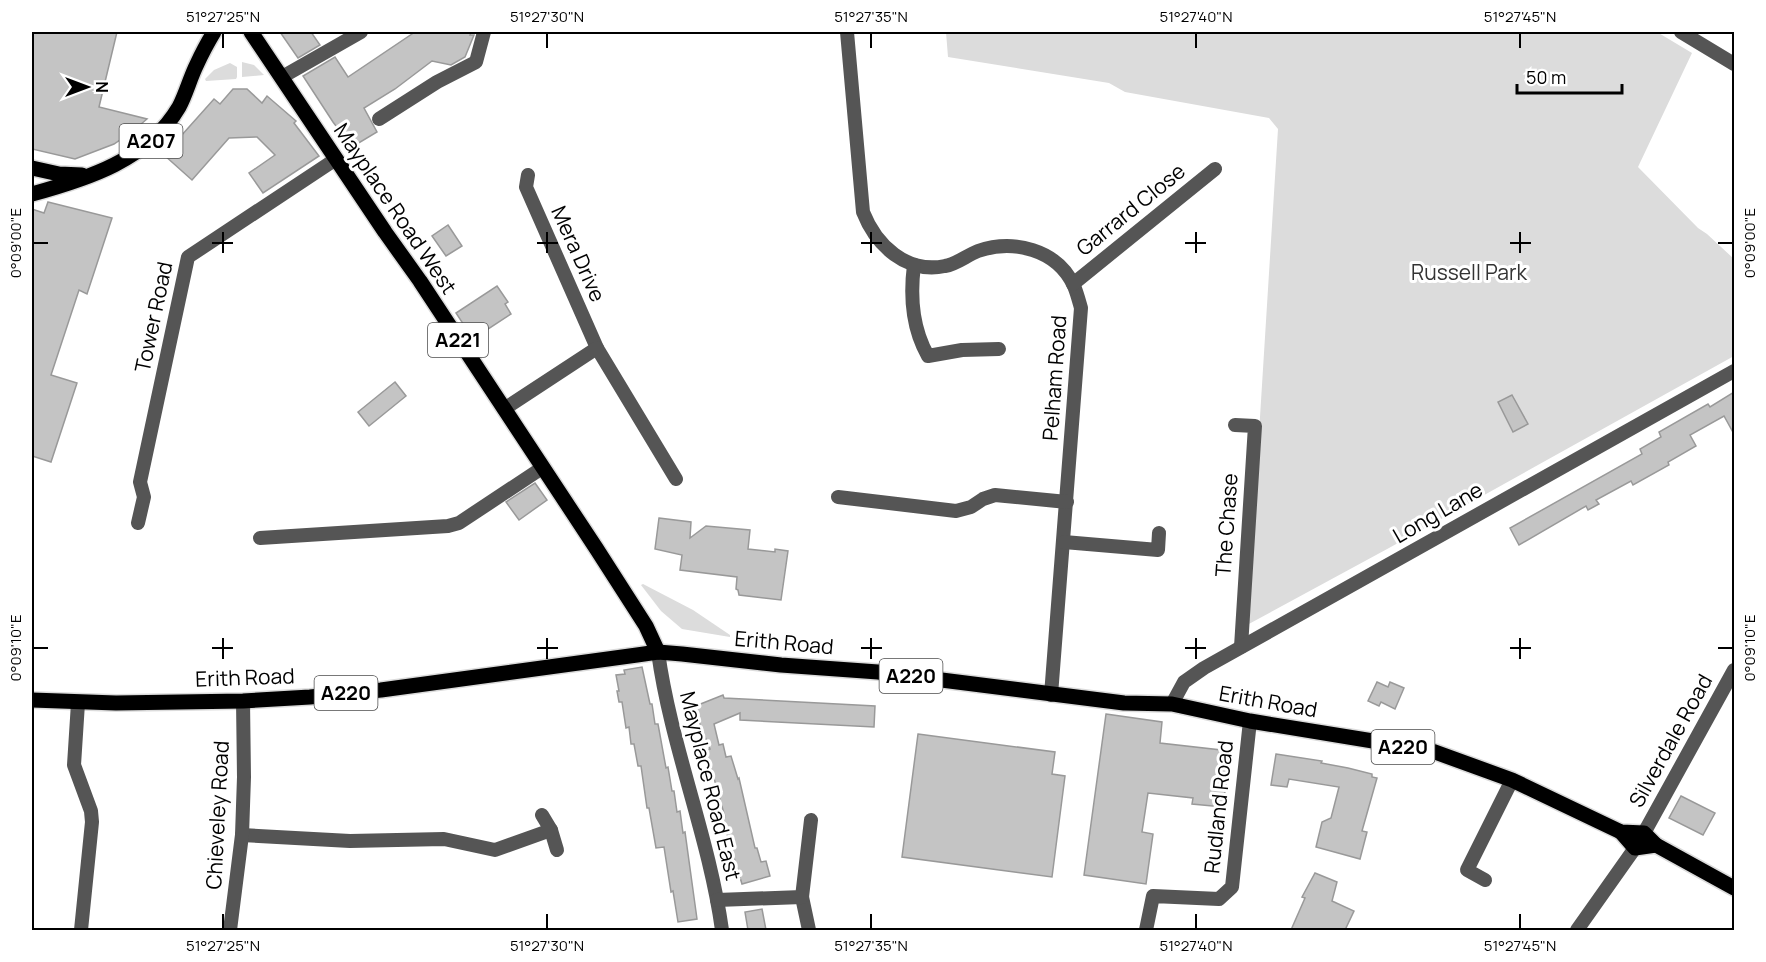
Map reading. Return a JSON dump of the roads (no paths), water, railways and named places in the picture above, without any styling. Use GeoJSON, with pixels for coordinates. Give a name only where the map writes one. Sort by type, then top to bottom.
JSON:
{"type":"FeatureCollection","features":[{"type":"Feature","properties":{"kind":"main road","name":"A207"},"geometry":{"type":"LineString","coordinates":[[32,194],[63,186],[122,162],[151,142],[179,107],[213,32]]}},
{"type":"Feature","properties":{"kind":"main road","name":"Mayplace Road West"},"geometry":{"type":"LineString","coordinates":[[251,32],[285,75],[336,159],[646,626],[658,652]]}},
{"type":"Feature","properties":{"kind":"main road","name":"A207"},"geometry":{"type":"LineString","coordinates":[[32,168],[59,174],[88,175]]}},
{"type":"Feature","properties":{"kind":"main road","name":"Erith Road"},"geometry":{"type":"LineString","coordinates":[[32,700],[78,703],[243,701],[381,690],[658,652],[781,665],[878,672],[1124,703],[1172,704],[1250,721],[1435,752],[1512,780],[1621,832],[1644,833]]}},
{"type":"Feature","properties":{"kind":"main road","name":"Erith Road"},"geometry":{"type":"LineString","coordinates":[[1621,832],[1635,848]]}},
{"type":"Feature","properties":{"kind":"main road"},"geometry":{"type":"LineString","coordinates":[[1644,833],[1656,845],[1734,888]]}},
{"type":"Feature","properties":{"kind":"main road"},"geometry":{"type":"LineString","coordinates":[[1635,848],[1656,845]]}},
{"type":"Feature","properties":{"kind":"street"},"geometry":{"type":"LineString","coordinates":[[285,75],[361,32]]}},
{"type":"Feature","properties":{"kind":"street"},"geometry":{"type":"LineString","coordinates":[[379,119],[437,82],[476,62],[484,32]]}},
{"type":"Feature","properties":{"kind":"street","name":"Pelham Road"},"geometry":{"type":"LineString","coordinates":[[847,32],[863,212],[879,242],[895,256],[914,265],[943,267],[977,252],[998,246],[1029,248],[1060,267],[1073,284],[1081,308],[1051,695]]}},
{"type":"Feature","properties":{"kind":"street"},"geometry":{"type":"LineString","coordinates":[[1681,32],[1734,64]]}},
{"type":"Feature","properties":{"kind":"street","name":"Tower Road"},"geometry":{"type":"LineString","coordinates":[[138,523],[144,497],[140,482],[188,257],[336,159]]}},
{"type":"Feature","properties":{"kind":"street","name":"Garrard Close"},"geometry":{"type":"LineString","coordinates":[[1073,284],[1215,169]]}},
{"type":"Feature","properties":{"kind":"street","name":"Mera Drive"},"geometry":{"type":"LineString","coordinates":[[528,175],[526,187],[597,348],[676,479]]}},
{"type":"Feature","properties":{"kind":"street"},"geometry":{"type":"LineString","coordinates":[[914,265],[912,308],[920,343],[928,356],[962,350],[999,349]]}},
{"type":"Feature","properties":{"kind":"street"},"geometry":{"type":"LineString","coordinates":[[504,409],[597,348]]}},
{"type":"Feature","properties":{"kind":"street","name":"Long Lane"},"geometry":{"type":"LineString","coordinates":[[1172,704],[1184,681],[1204,668],[1734,371]]}},
{"type":"Feature","properties":{"kind":"street","name":"The Chase"},"geometry":{"type":"LineString","coordinates":[[1235,425],[1255,426],[1240,647]]}},
{"type":"Feature","properties":{"kind":"street"},"geometry":{"type":"LineString","coordinates":[[260,538],[448,526],[459,522],[542,468]]}},
{"type":"Feature","properties":{"kind":"street"},"geometry":{"type":"LineString","coordinates":[[838,497],[956,511],[995,495],[1067,502]]}},
{"type":"Feature","properties":{"kind":"street"},"geometry":{"type":"LineString","coordinates":[[1064,542],[1158,550],[1159,533]]}},
{"type":"Feature","properties":{"kind":"street","name":"Mayplace Road East"},"geometry":{"type":"LineString","coordinates":[[658,652],[667,705],[717,900],[722,930]]}},
{"type":"Feature","properties":{"kind":"street","name":"Silverdale Road"},"geometry":{"type":"LineString","coordinates":[[1644,833],[1734,670]]}},
{"type":"Feature","properties":{"kind":"street","name":"Chieveley Road"},"geometry":{"type":"LineString","coordinates":[[230,930],[242,835],[243,701]]}},
{"type":"Feature","properties":{"kind":"street"},"geometry":{"type":"LineString","coordinates":[[78,703],[74,765],[91,811],[91,841],[81,930]]}},
{"type":"Feature","properties":{"kind":"street","name":"Rudland Road"},"geometry":{"type":"LineString","coordinates":[[1146,930],[1153,896],[1219,899],[1232,887],[1250,721]]}},
{"type":"Feature","properties":{"kind":"street"},"geometry":{"type":"LineString","coordinates":[[1485,880],[1467,870],[1512,780]]}},
{"type":"Feature","properties":{"kind":"street"},"geometry":{"type":"LineString","coordinates":[[542,815],[551,830],[557,850]]}},
{"type":"Feature","properties":{"kind":"street"},"geometry":{"type":"LineString","coordinates":[[809,930],[802,897],[811,820]]}},
{"type":"Feature","properties":{"kind":"street"},"geometry":{"type":"LineString","coordinates":[[242,835],[350,840],[444,839],[495,850],[551,830]]}},
{"type":"Feature","properties":{"kind":"street"},"geometry":{"type":"LineString","coordinates":[[1577,930],[1635,848]]}},
{"type":"Feature","properties":{"kind":"street"},"geometry":{"type":"LineString","coordinates":[[717,900],[802,897]]}},
{"type":"Feature","properties":{"kind":"park label","name":"Russell Park"},"geometry":{"type":"Point","coordinates":[1469,273]}}]}
